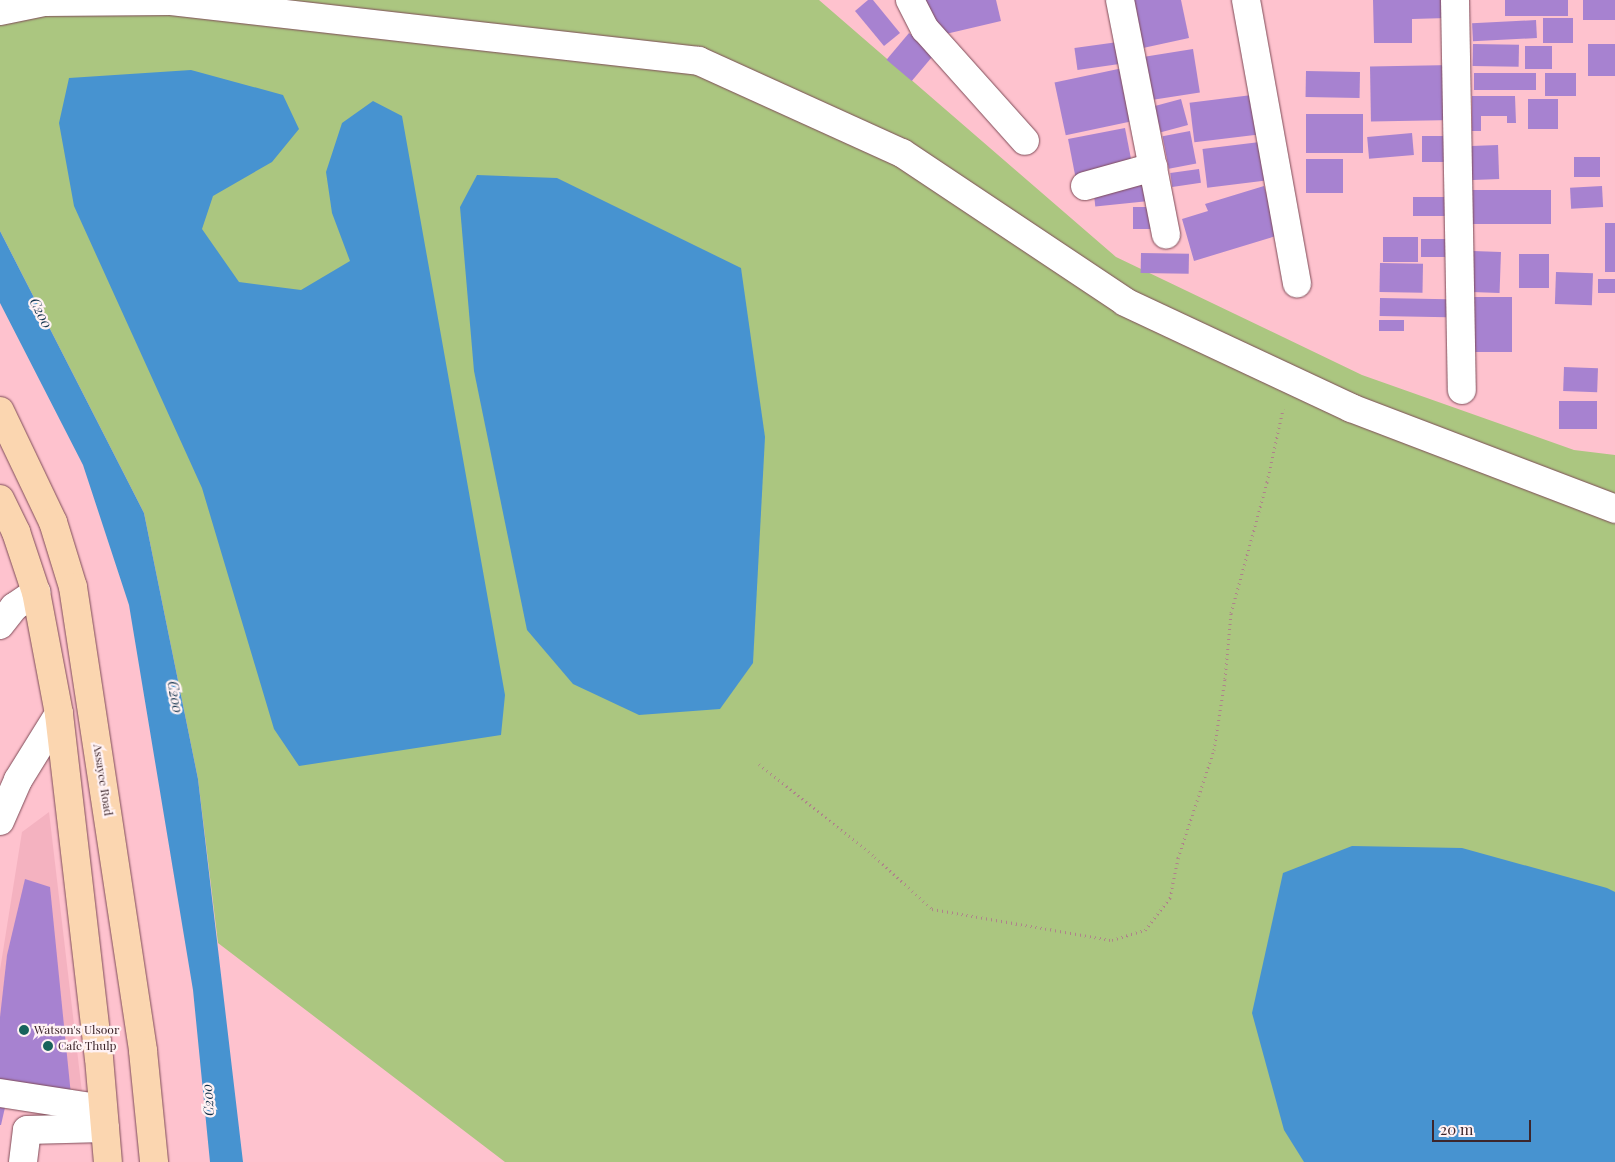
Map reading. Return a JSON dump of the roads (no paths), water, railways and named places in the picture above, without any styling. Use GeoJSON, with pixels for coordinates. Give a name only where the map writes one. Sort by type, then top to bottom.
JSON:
{"type":"FeatureCollection","features":[{"type":"Feature","properties":{"kind":"main road","name":"Assayee Road"},"geometry":{"type":"LineString","coordinates":[[0,411],[53,522],[73,587],[143,1051],[154,1162]]}},
{"type":"Feature","properties":{"kind":"main road"},"geometry":{"type":"LineString","coordinates":[[0,500],[16,532],[36,592],[59,714],[108,1162]]}},
{"type":"Feature","properties":{"kind":"street"},"geometry":{"type":"LineString","coordinates":[[910,0],[926,29],[1025,141]]}},
{"type":"Feature","properties":{"kind":"street"},"geometry":{"type":"LineString","coordinates":[[1120,0],[1166,235]]}},
{"type":"Feature","properties":{"kind":"street"},"geometry":{"type":"LineString","coordinates":[[1246,0],[1297,284]]}},
{"type":"Feature","properties":{"kind":"street"},"geometry":{"type":"LineString","coordinates":[[1455,0],[1462,390]]}},
{"type":"Feature","properties":{"kind":"street"},"geometry":{"type":"LineString","coordinates":[[0,11],[44,2],[170,1],[698,61],[902,153],[1125,302],[1351,408],[1615,510]]}},
{"type":"Feature","properties":{"kind":"street"},"geometry":{"type":"LineString","coordinates":[[1085,186],[1153,167]]}},
{"type":"Feature","properties":{"kind":"street"},"geometry":{"type":"LineString","coordinates":[[0,625],[14,607],[36,592]]}},
{"type":"Feature","properties":{"kind":"street"},"geometry":{"type":"LineString","coordinates":[[0,821],[18,780],[59,714]]}},
{"type":"Feature","properties":{"kind":"street"},"geometry":{"type":"LineString","coordinates":[[0,1093],[104,1119]]}},
{"type":"Feature","properties":{"kind":"street"},"geometry":{"type":"LineString","coordinates":[[22,1162],[27,1130],[104,1119]]}},
{"type":"Feature","properties":{"kind":"water"},"geometry":{"type":"Polygon","coordinates":[[[191,70],[283,95],[299,129],[272,162],[213,196],[202,229],[239,282],[301,290],[350,261],[332,213],[326,172],[342,123],[373,101],[402,116],[505,695],[501,735],[299,766],[274,729],[202,488],[74,206],[59,123],[69,78],[191,70]]]}},
{"type":"Feature","properties":{"kind":"water"},"geometry":{"type":"Polygon","coordinates":[[[477,175],[557,178],[741,268],[765,437],[753,663],[720,709],[639,715],[573,684],[527,630],[474,371],[460,207],[477,175]]]}},
{"type":"Feature","properties":{"kind":"water","name":"C200"},"geometry":{"type":"Polygon","coordinates":[[[0,231],[144,513],[198,779],[243,1162],[210,1162],[193,990],[129,605],[83,465],[0,303],[0,231]]]}},
{"type":"Feature","properties":{"kind":"water"},"geometry":{"type":"Polygon","coordinates":[[[1352,846],[1462,848],[1607,888],[1615,892],[1615,1162],[1304,1162],[1284,1130],[1252,1013],[1283,873],[1352,846]]]}},
{"type":"Feature","properties":{"kind":"place","name":"Watson's Ulsoor"},"geometry":{"type":"Point","coordinates":[24,1030]}},
{"type":"Feature","properties":{"kind":"place","name":"Cafe Thulp"},"geometry":{"type":"Point","coordinates":[48,1046]}}]}
